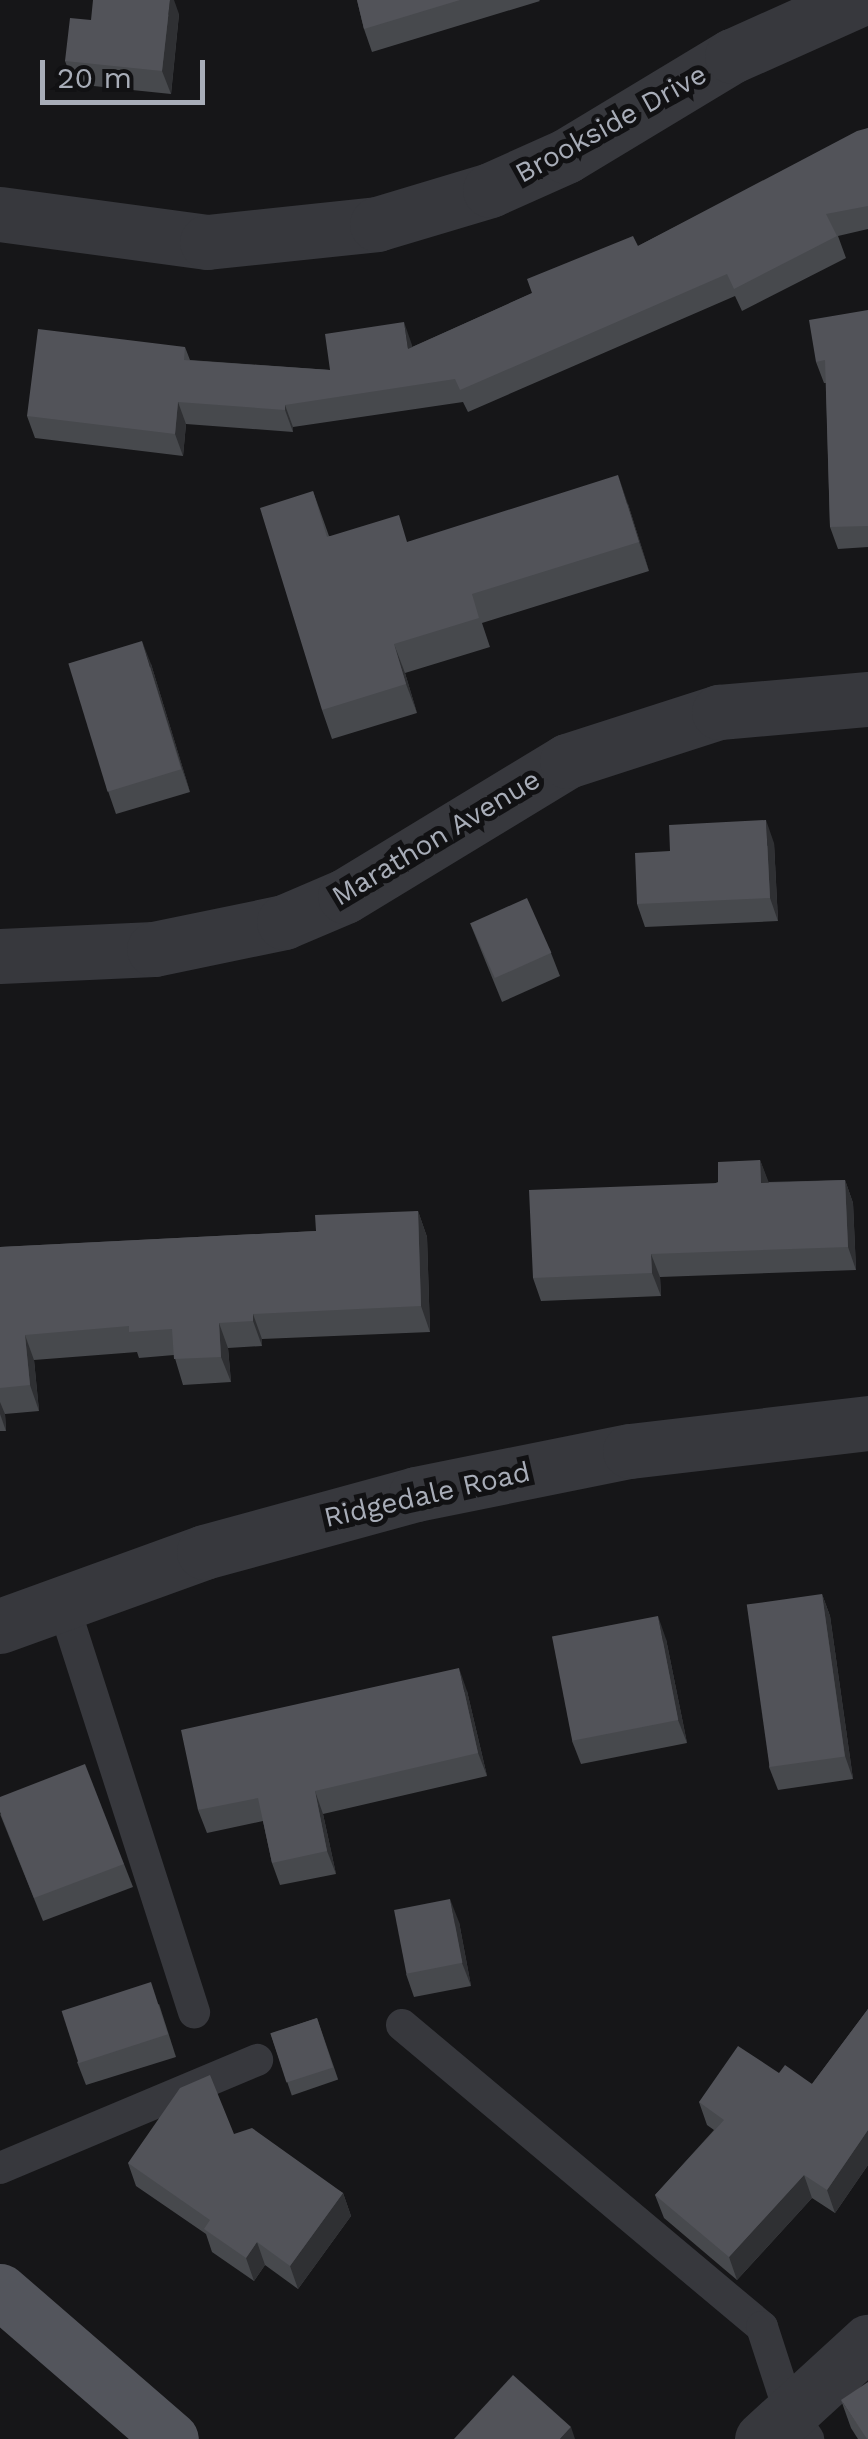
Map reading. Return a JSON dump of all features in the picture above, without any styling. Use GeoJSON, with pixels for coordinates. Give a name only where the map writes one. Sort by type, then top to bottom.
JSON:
{"type":"FeatureCollection","features":[{"type":"Feature","properties":{"kind":"main road"},"geometry":{"type":"LineString","coordinates":[[0,2291],[171,2439]]}},
{"type":"Feature","properties":{"kind":"street","name":"Brookside Drive"},"geometry":{"type":"LineString","coordinates":[[0,214],[207,242],[378,224],[490,190],[566,156],[732,56],[857,0]]}},
{"type":"Feature","properties":{"kind":"street","name":"Marathon Avenue"},"geometry":{"type":"LineString","coordinates":[[0,956],[154,949],[284,922],[345,896],[567,761],[719,712],[868,699]]}},
{"type":"Feature","properties":{"kind":"street","name":"Ridgedale Road"},"geometry":{"type":"LineString","coordinates":[[0,1626],[204,1552],[416,1494],[630,1451],[868,1423]]}},
{"type":"Feature","properties":{"kind":"street"},"geometry":{"type":"LineString","coordinates":[[787,2430],[868,2342]]}},
{"type":"Feature","properties":{"kind":"lane"},"geometry":{"type":"LineString","coordinates":[[63,1604],[194,2012]]}},
{"type":"Feature","properties":{"kind":"lane"},"geometry":{"type":"LineString","coordinates":[[402,2024],[762,2326],[787,2430]]}},
{"type":"Feature","properties":{"kind":"lane"},"geometry":{"type":"LineString","coordinates":[[0,2168],[258,2060]]}},
{"type":"Feature","properties":{"kind":"building"},"geometry":{"type":"Polygon","coordinates":[[[93,0],[170,0],[162,71],[65,61],[70,18],[91,20],[93,0]]]}},
{"type":"Feature","properties":{"kind":"building"},"geometry":{"type":"Polygon","coordinates":[[[357,0],[460,0],[364,29],[357,0]]]}},
{"type":"Feature","properties":{"kind":"building"},"geometry":{"type":"Polygon","coordinates":[[[868,128],[868,206],[826,214],[837,236],[734,289],[727,274],[460,390],[455,379],[285,405],[285,410],[178,402],[175,434],[27,416],[38,329],[185,347],[184,360],[330,370],[325,334],[404,322],[408,349],[532,293],[527,279],[633,236],[638,246],[868,128]]]}},
{"type":"Feature","properties":{"kind":"building"},"geometry":{"type":"Polygon","coordinates":[[[868,310],[868,526],[830,527],[825,360],[816,362],[809,320],[868,310]]]}},
{"type":"Feature","properties":{"kind":"building"},"geometry":{"type":"Polygon","coordinates":[[[618,475],[639,542],[472,594],[479,618],[394,644],[406,684],[322,710],[260,508],[313,491],[327,537],[399,515],[407,542],[618,475]]]}},
{"type":"Feature","properties":{"kind":"building"},"geometry":{"type":"Polygon","coordinates":[[[142,641],[181,769],[108,792],[68,664],[142,641]]]}},
{"type":"Feature","properties":{"kind":"building"},"geometry":{"type":"Polygon","coordinates":[[[766,820],[770,898],[637,904],[635,853],[670,851],[669,825],[766,820]]]}},
{"type":"Feature","properties":{"kind":"building"},"geometry":{"type":"Polygon","coordinates":[[[527,898],[551,953],[495,978],[470,923],[527,898]]]}},
{"type":"Feature","properties":{"kind":"building"},"geometry":{"type":"Polygon","coordinates":[[[760,1160],[761,1183],[845,1180],[848,1247],[651,1254],[652,1273],[533,1278],[529,1190],[718,1183],[718,1162],[760,1160]]]}},
{"type":"Feature","properties":{"kind":"building"},"geometry":{"type":"Polygon","coordinates":[[[418,1211],[421,1306],[253,1314],[253,1321],[219,1323],[221,1357],[174,1359],[172,1329],[129,1332],[129,1326],[25,1335],[30,1385],[0,1388],[0,1247],[316,1231],[315,1215],[418,1211]]]}},
{"type":"Feature","properties":{"kind":"building"},"geometry":{"type":"Polygon","coordinates":[[[822,1594],[845,1756],[770,1767],[747,1605],[822,1594]]]}},
{"type":"Feature","properties":{"kind":"building"},"geometry":{"type":"Polygon","coordinates":[[[658,1616],[678,1720],[572,1741],[552,1637],[658,1616]]]}},
{"type":"Feature","properties":{"kind":"building"},"geometry":{"type":"Polygon","coordinates":[[[459,1668],[478,1753],[315,1791],[327,1851],[272,1863],[258,1798],[198,1810],[181,1730],[459,1668]]]}},
{"type":"Feature","properties":{"kind":"building"},"geometry":{"type":"Polygon","coordinates":[[[85,1764],[124,1864],[34,1898],[0,1812],[0,1797],[85,1764]]]}},
{"type":"Feature","properties":{"kind":"building"},"geometry":{"type":"Polygon","coordinates":[[[450,1899],[462,1963],[406,1974],[394,1910],[450,1899]]]}},
{"type":"Feature","properties":{"kind":"building"},"geometry":{"type":"Polygon","coordinates":[[[151,1982],[168,2034],[79,2063],[62,2011],[151,1982]]]}},
{"type":"Feature","properties":{"kind":"building"},"geometry":{"type":"Polygon","coordinates":[[[868,2009],[868,2130],[827,2190],[804,2175],[729,2257],[655,2195],[724,2120],[699,2102],[738,2046],[779,2073],[785,2065],[812,2084],[868,2009]]]}},
{"type":"Feature","properties":{"kind":"building"},"geometry":{"type":"Polygon","coordinates":[[[317,2018],[333,2067],[286,2083],[270,2033],[317,2018]]]}},
{"type":"Feature","properties":{"kind":"building"},"geometry":{"type":"Polygon","coordinates":[[[210,2075],[234,2134],[252,2128],[343,2193],[290,2266],[257,2242],[246,2258],[204,2229],[210,2220],[128,2163],[180,2088],[210,2075]]]}},
{"type":"Feature","properties":{"kind":"building"},"geometry":{"type":"Polygon","coordinates":[[[513,2375],[571,2427],[560,2439],[454,2439],[513,2375]]]}},
{"type":"Feature","properties":{"kind":"building"},"geometry":{"type":"Polygon","coordinates":[[[868,2382],[868,2439],[867,2439],[841,2400],[868,2382]]]}}]}
